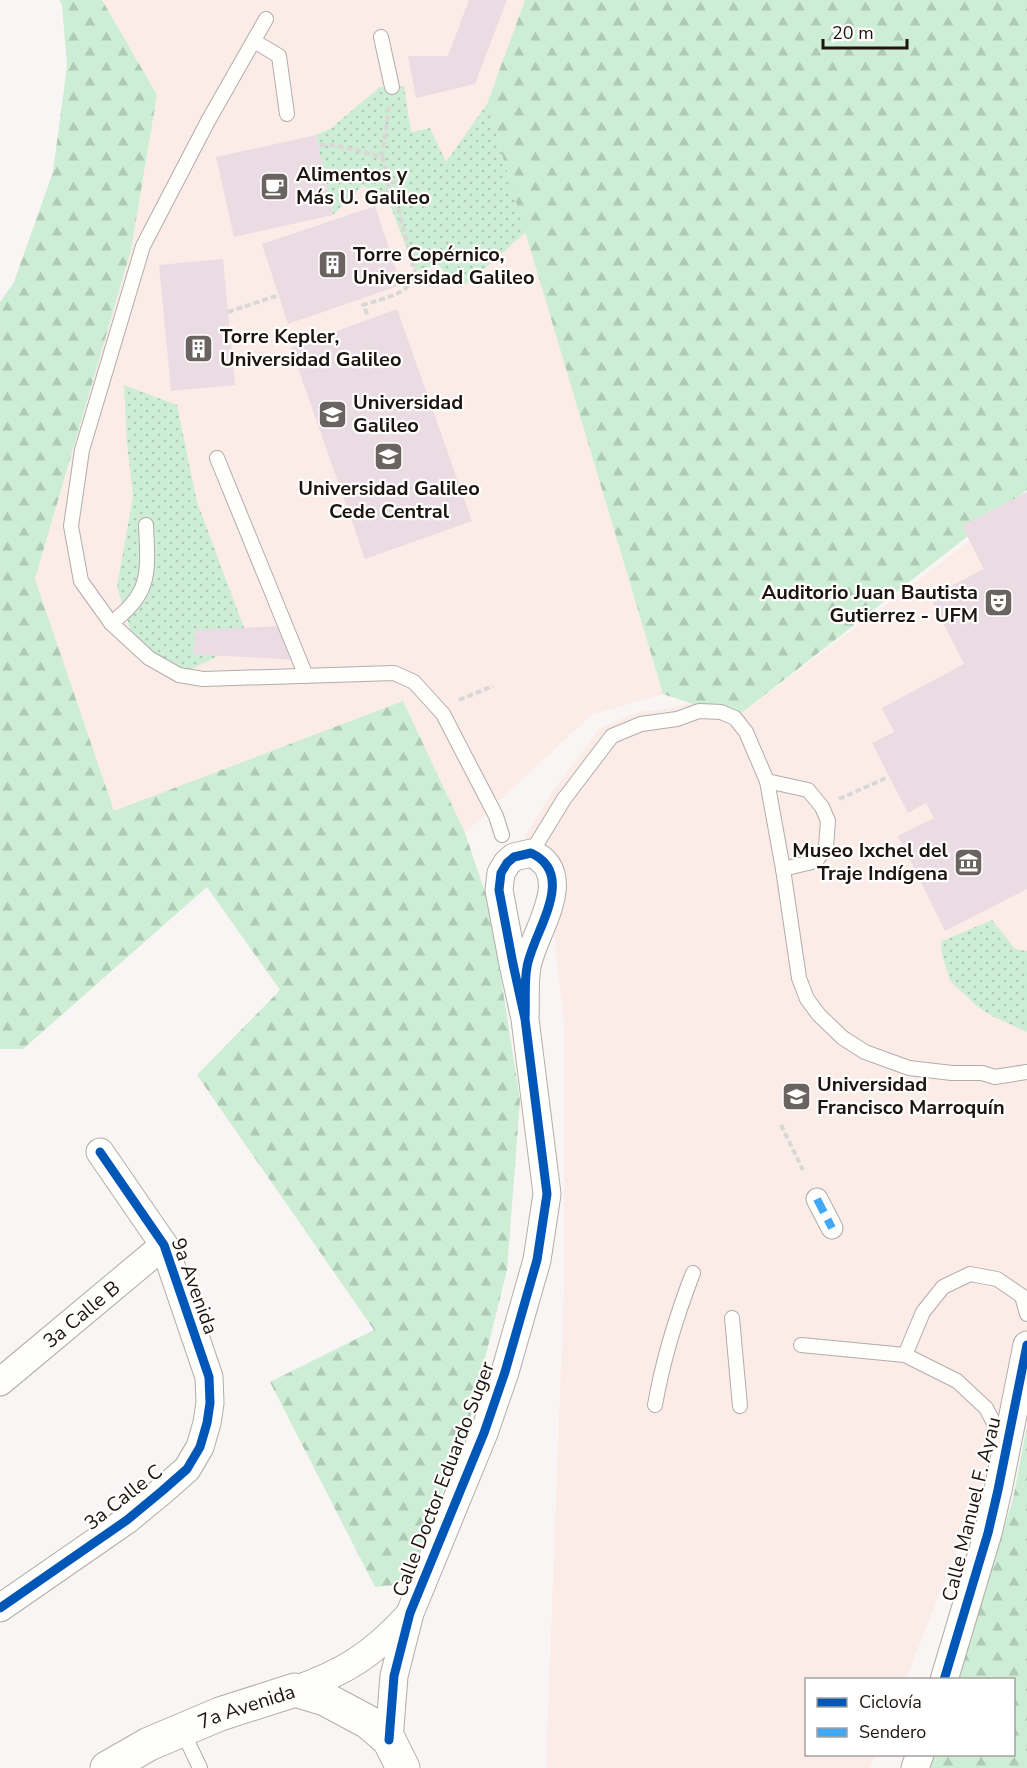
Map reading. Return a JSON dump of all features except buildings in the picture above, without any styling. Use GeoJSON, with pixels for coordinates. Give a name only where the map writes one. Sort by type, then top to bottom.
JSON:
{"type":"FeatureCollection","features":[{"type":"Feature","properties":{"kind":"street","name":"Calle Doctor Eduardo Suger"},"geometry":{"type":"LineString","coordinates":[[396,1754],[394,1676],[410,1612],[484,1433],[505,1372],[537,1260],[548,1194],[525,1019],[499,890],[501,873],[507,863],[522,854],[531,853],[545,862],[549,869],[552,886],[550,904],[527,967],[525,1019]]}},
{"type":"Feature","properties":{"kind":"street","name":"9a Avenida"},"geometry":{"type":"LineString","coordinates":[[100,1152],[164,1245],[209,1377]]}},
{"type":"Feature","properties":{"kind":"street"},"geometry":{"type":"LineString","coordinates":[[817,1199],[832,1228]]}},
{"type":"Feature","properties":{"kind":"street","name":"3a Calle B"},"geometry":{"type":"LineString","coordinates":[[0,1382],[164,1245]]}},
{"type":"Feature","properties":{"kind":"street","name":"Calle Manuel F. Ayau"},"geometry":{"type":"LineString","coordinates":[[945,1678],[988,1533],[1007,1448],[1022,1399],[1027,1345]]}},
{"type":"Feature","properties":{"kind":"street","name":"3a Calle C"},"geometry":{"type":"LineString","coordinates":[[0,1608],[127,1520],[187,1469],[200,1447],[207,1423],[210,1403],[209,1377]]}},
{"type":"Feature","properties":{"kind":"street","name":"Calle Doctor Eduardo Suger"},"geometry":{"type":"LineString","coordinates":[[295,1690],[328,1678],[359,1661],[387,1639],[410,1612]]}},
{"type":"Feature","properties":{"kind":"street","name":"7a Avenida"},"geometry":{"type":"LineString","coordinates":[[106,1768],[149,1744],[182,1730],[237,1708],[295,1690],[343,1707],[368,1722],[396,1754]]}},
{"type":"Feature","properties":{"kind":"lane"},"geometry":{"type":"LineString","coordinates":[[266,19],[208,121],[143,246],[82,450],[71,526],[81,581],[111,623],[149,658],[179,675],[202,679],[394,673],[414,682],[443,714],[496,816],[502,835]]}},
{"type":"Feature","properties":{"kind":"lane"},"geometry":{"type":"LineString","coordinates":[[381,37],[392,87]]}},
{"type":"Feature","properties":{"kind":"lane"},"geometry":{"type":"LineString","coordinates":[[254,41],[279,56],[287,114]]}},
{"type":"Feature","properties":{"kind":"lane"},"geometry":{"type":"LineString","coordinates":[[217,458],[306,676]]}},
{"type":"Feature","properties":{"kind":"lane"},"geometry":{"type":"LineString","coordinates":[[111,623],[136,601],[144,585],[148,569],[147,525]]}},
{"type":"Feature","properties":{"kind":"lane"},"geometry":{"type":"LineString","coordinates":[[531,853],[564,799],[612,736],[641,724],[677,719],[699,711],[721,712],[735,718],[746,732],[767,781],[799,978],[807,999],[819,1015],[843,1038],[865,1052],[909,1068],[952,1074],[982,1073],[995,1077],[1027,1072]]}},
{"type":"Feature","properties":{"kind":"lane"},"geometry":{"type":"LineString","coordinates":[[767,781],[808,790],[822,807],[828,821],[826,847],[816,861],[783,869]]}},
{"type":"Feature","properties":{"kind":"lane"},"geometry":{"type":"LineString","coordinates":[[656,1405],[663,1361],[677,1313],[693,1273]]}},
{"type":"Feature","properties":{"kind":"lane"},"geometry":{"type":"LineString","coordinates":[[905,1356],[923,1312],[944,1287],[970,1274],[997,1279],[1022,1296],[1027,1314]]}},
{"type":"Feature","properties":{"kind":"lane"},"geometry":{"type":"LineString","coordinates":[[732,1318],[740,1406]]}},
{"type":"Feature","properties":{"kind":"lane"},"geometry":{"type":"LineString","coordinates":[[801,1345],[905,1356],[957,1381],[987,1408],[1007,1448]]}},
{"type":"Feature","properties":{"kind":"lane"},"geometry":{"type":"LineString","coordinates":[[182,1730],[200,1768]]}},
{"type":"Feature","properties":{"kind":"path"},"geometry":{"type":"LineString","coordinates":[[392,87],[382,157],[390,182],[386,191],[395,195]]}},
{"type":"Feature","properties":{"kind":"path"},"geometry":{"type":"LineString","coordinates":[[320,145],[335,145],[382,157]]}},
{"type":"Feature","properties":{"kind":"path"},"geometry":{"type":"LineString","coordinates":[[368,316],[363,305],[402,291],[415,278],[395,195],[400,188],[397,183],[390,182]]}},
{"type":"Feature","properties":{"kind":"path"},"geometry":{"type":"LineString","coordinates":[[228,312],[279,295]]}},
{"type":"Feature","properties":{"kind":"path"},"geometry":{"type":"LineString","coordinates":[[453,702],[493,686]]}},
{"type":"Feature","properties":{"kind":"path"},"geometry":{"type":"LineString","coordinates":[[822,807],[886,778]]}},
{"type":"Feature","properties":{"kind":"path"},"geometry":{"type":"LineString","coordinates":[[781,1125],[802,1170]]}},
{"type":"Feature","properties":{"kind":"shaded area","name":"Universidad Galileo"},"geometry":{"type":"Polygon","coordinates":[[[102,0],[525,0],[487,104],[663,694],[591,715],[465,833],[403,701],[114,812],[35,579],[131,250],[157,95],[102,0]]]}},
{"type":"Feature","properties":{"kind":"shaded area","name":"Universidad Francisco Marroquín"},"geometry":{"type":"Polygon","coordinates":[[[1027,498],[1027,1382],[1017,1396],[906,1678],[805,1678],[805,1756],[875,1756],[870,1768],[546,1768],[564,1287],[564,1023],[546,864],[525,836],[553,791],[600,728],[638,712],[673,708],[691,702],[735,718],[1027,498]]]}},
{"type":"Feature","properties":{"kind":"green space"},"geometry":{"type":"Polygon","coordinates":[[[59,0],[102,0],[157,95],[131,250],[35,579],[114,811],[403,701],[465,833],[490,907],[520,1100],[507,1270],[469,1423],[406,1584],[375,1587],[270,1382],[374,1330],[197,1075],[280,990],[207,887],[23,1049],[0,1049],[0,302],[14,282],[53,172],[67,66],[62,5],[59,0]]]}},
{"type":"Feature","properties":{"kind":"green space"},"geometry":{"type":"Polygon","coordinates":[[[525,0],[1027,0],[1027,490],[735,718],[663,694],[487,104],[525,0]]]}},
{"type":"Feature","properties":{"kind":"green space"},"geometry":{"type":"Polygon","coordinates":[[[404,86],[411,132],[430,128],[446,162],[487,104],[526,232],[472,280],[458,287],[438,265],[415,271],[391,207],[363,185],[333,215],[316,135],[330,129],[380,87],[404,86]]]}},
{"type":"Feature","properties":{"kind":"green space"},"geometry":{"type":"Polygon","coordinates":[[[124,385],[177,405],[197,502],[249,641],[187,671],[161,660],[132,635],[117,587],[133,496],[124,385]]]}},
{"type":"Feature","properties":{"kind":"green space"},"geometry":{"type":"Polygon","coordinates":[[[992,920],[1015,949],[1027,951],[1027,1032],[978,1007],[950,981],[941,950],[942,941],[992,920]]]}},
{"type":"Feature","properties":{"kind":"green space"},"geometry":{"type":"Polygon","coordinates":[[[1027,1426],[1027,1768],[928,1768],[933,1756],[1015,1756],[1015,1678],[956,1678],[1013,1499],[1027,1426]]]}},
{"type":"Feature","properties":{"kind":"marked path"},"geometry":{"type":"LineString","coordinates":[[817,1199],[832,1228]]}},
{"type":"Feature","properties":{"kind":"cycle path"},"geometry":{"type":"LineString","coordinates":[[389,1740],[394,1676],[410,1613],[484,1433],[505,1372],[537,1260],[547,1194],[525,1019],[499,890],[501,873],[507,863],[514,857],[531,853],[545,863],[551,875],[552,890],[549,906],[527,967],[525,1019]]}},
{"type":"Feature","properties":{"kind":"cycle path"},"geometry":{"type":"LineString","coordinates":[[0,1608],[127,1520],[187,1469],[200,1447],[207,1423],[210,1403],[209,1377],[164,1245],[100,1152]]}},
{"type":"Feature","properties":{"kind":"cycle path"},"geometry":{"type":"LineString","coordinates":[[945,1678],[988,1533],[1027,1345]]}},
{"type":"Feature","properties":{"kind":"place","name":"Alimentos y Más U. Galileo"},"geometry":{"type":"Point","coordinates":[275,186]}},
{"type":"Feature","properties":{"kind":"place","name":"Torre Copérnico, Universidad Galileo"},"geometry":{"type":"Point","coordinates":[332,265]}},
{"type":"Feature","properties":{"kind":"place","name":"Torre Kepler, Universidad Galileo"},"geometry":{"type":"Point","coordinates":[199,348]}},
{"type":"Feature","properties":{"kind":"place","name":"Universidad Galileo"},"geometry":{"type":"Point","coordinates":[332,414]}},
{"type":"Feature","properties":{"kind":"place","name":"Universidad Galileo Cede Central"},"geometry":{"type":"Point","coordinates":[389,457]}},
{"type":"Feature","properties":{"kind":"place","name":"Auditorio Juan Bautista Gutierrez - UFM"},"geometry":{"type":"Point","coordinates":[999,603]}},
{"type":"Feature","properties":{"kind":"place","name":"Museo Ixchel del Traje Indígena"},"geometry":{"type":"Point","coordinates":[969,862]}},
{"type":"Feature","properties":{"kind":"place","name":"Universidad Francisco Marroquín"},"geometry":{"type":"Point","coordinates":[796,1096]}}]}
